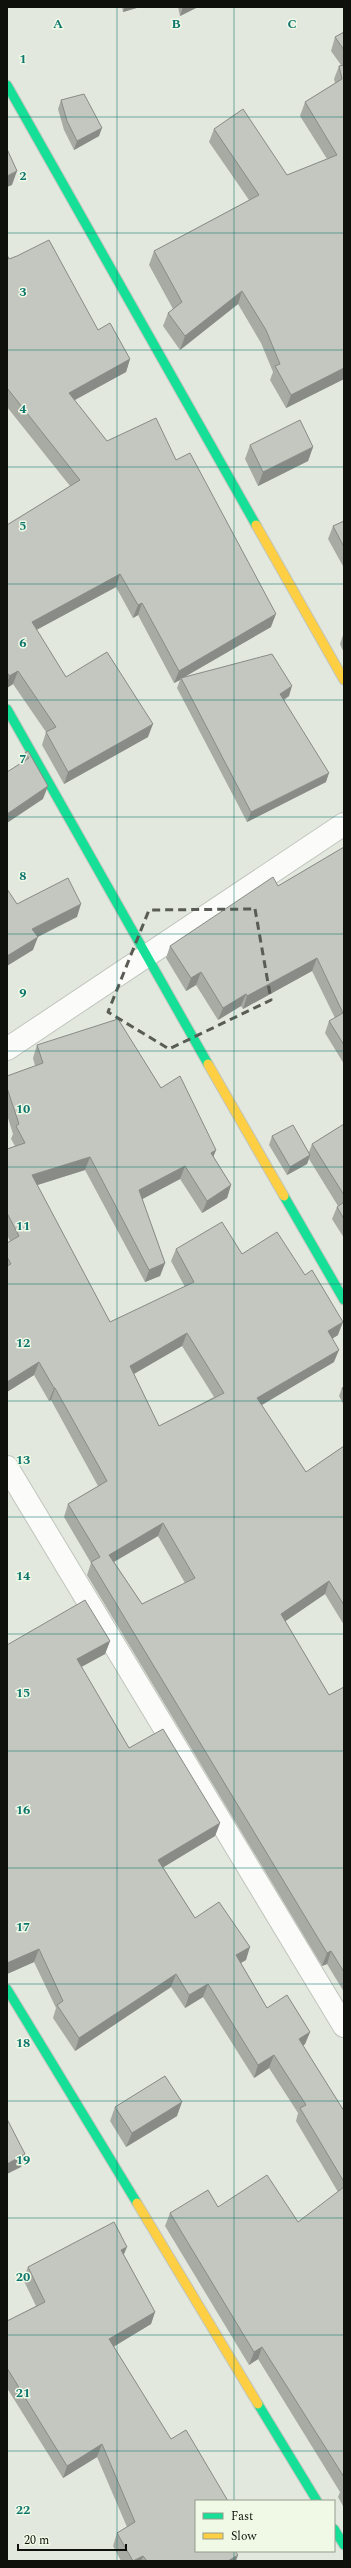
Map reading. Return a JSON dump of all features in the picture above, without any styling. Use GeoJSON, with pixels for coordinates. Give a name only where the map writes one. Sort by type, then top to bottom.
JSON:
{"type":"FeatureCollection","features":[{"type":"Feature","properties":{"kind":"street"},"geometry":{"type":"LineString","coordinates":[[7,85],[344,680]]}},
{"type":"Feature","properties":{"kind":"street"},"geometry":{"type":"LineString","coordinates":[[7,709],[146,956],[344,1300]]}},
{"type":"Feature","properties":{"kind":"street"},"geometry":{"type":"LineString","coordinates":[[7,1050],[344,824]]}},
{"type":"Feature","properties":{"kind":"street"},"geometry":{"type":"LineString","coordinates":[[7,1467],[344,2026]]}},
{"type":"Feature","properties":{"kind":"street"},"geometry":{"type":"LineString","coordinates":[[7,1989],[316,2500]]}},
{"type":"Feature","properties":{"kind":"street"},"geometry":{"type":"LineString","coordinates":[[335,2531],[344,2545]]}},
{"type":"Feature","properties":{"kind":"highlighted area"},"geometry":{"type":"Polygon","coordinates":[[[255,909],[271,1000],[169,1049],[108,1012],[149,910],[255,909]]]}},
{"type":"Feature","properties":{"kind":"building"},"geometry":{"type":"Polygon","coordinates":[[[344,32],[344,50],[335,37],[344,32]]]}},
{"type":"Feature","properties":{"kind":"building"},"geometry":{"type":"Polygon","coordinates":[[[344,65],[344,368],[291,395],[275,366],[280,364],[266,330],[242,291],[185,336],[168,313],[182,302],[154,251],[259,195],[214,129],[243,109],[287,175],[337,155],[305,102],[342,79],[339,66],[344,65]]]}},
{"type":"Feature","properties":{"kind":"building"},"geometry":{"type":"Polygon","coordinates":[[[84,94],[102,128],[77,141],[67,121],[61,100],[84,94]]]}},
{"type":"Feature","properties":{"kind":"building"},"geometry":{"type":"Polygon","coordinates":[[[7,149],[17,171],[7,176],[7,149]]]}},
{"type":"Feature","properties":{"kind":"building"},"geometry":{"type":"Polygon","coordinates":[[[49,240],[98,330],[110,323],[130,359],[69,393],[107,441],[156,418],[176,460],[190,453],[276,614],[179,671],[142,603],[138,605],[120,574],[32,622],[66,677],[107,652],[153,724],[68,772],[46,732],[56,727],[18,671],[9,676],[7,672],[7,525],[80,480],[7,388],[7,255],[9,259],[49,240]]]}},
{"type":"Feature","properties":{"kind":"building"},"geometry":{"type":"Polygon","coordinates":[[[300,420],[313,447],[263,472],[250,445],[300,420]]]}},
{"type":"Feature","properties":{"kind":"building"},"geometry":{"type":"Polygon","coordinates":[[[344,521],[344,547],[333,526],[344,521]]]}},
{"type":"Feature","properties":{"kind":"building"},"geometry":{"type":"Polygon","coordinates":[[[272,654],[292,686],[280,694],[329,773],[251,812],[181,678],[272,654]]]}},
{"type":"Feature","properties":{"kind":"building"},"geometry":{"type":"Polygon","coordinates":[[[28,751],[48,786],[7,814],[7,772],[29,758],[25,753],[28,751]]]}},
{"type":"Feature","properties":{"kind":"building"},"geometry":{"type":"Polygon","coordinates":[[[344,847],[344,1045],[329,1021],[343,1013],[317,958],[247,996],[246,994],[223,1008],[201,972],[191,978],[170,946],[273,877],[278,886],[344,847]]]}},
{"type":"Feature","properties":{"kind":"building"},"geometry":{"type":"Polygon","coordinates":[[[68,878],[81,904],[32,929],[38,937],[7,956],[7,889],[17,904],[68,878]]]}},
{"type":"Feature","properties":{"kind":"building"},"geometry":{"type":"Polygon","coordinates":[[[118,1019],[161,1088],[180,1076],[216,1150],[211,1153],[231,1185],[207,1201],[185,1166],[139,1190],[165,1263],[149,1270],[90,1157],[32,1175],[110,1322],[194,1282],[176,1249],[222,1222],[242,1254],[277,1232],[305,1275],[312,1270],[343,1322],[328,1331],[339,1350],[257,1398],[306,1472],[344,1446],[344,1605],[329,1581],[281,1614],[329,1695],[344,1687],[344,1972],[331,1951],[327,1953],[91,1562],[100,1557],[68,1504],[107,1481],[55,1388],[39,1362],[7,1382],[7,1266],[11,1264],[7,1257],[7,1243],[19,1236],[7,1213],[7,1149],[25,1143],[16,1126],[19,1124],[7,1088],[7,1076],[43,1063],[37,1045],[118,1019]],[[187,1333],[130,1366],[159,1426],[224,1393],[187,1333]],[[163,1523],[109,1555],[142,1604],[195,1578],[163,1523]]]}},
{"type":"Feature","properties":{"kind":"building"},"geometry":{"type":"Polygon","coordinates":[[[344,1124],[344,1195],[312,1144],[344,1124]]]}},
{"type":"Feature","properties":{"kind":"building"},"geometry":{"type":"Polygon","coordinates":[[[293,1125],[310,1155],[290,1167],[272,1136],[293,1125]]]}},
{"type":"Feature","properties":{"kind":"building"},"geometry":{"type":"Polygon","coordinates":[[[344,1202],[344,1219],[337,1207],[344,1202]]]}},
{"type":"Feature","properties":{"kind":"building"},"geometry":{"type":"Polygon","coordinates":[[[85,1600],[110,1641],[77,1659],[129,1748],[163,1729],[220,1823],[158,1860],[195,1918],[219,1902],[250,1947],[236,1955],[267,2008],[287,1995],[310,2032],[299,2039],[344,2111],[344,2182],[300,2108],[306,2105],[274,2055],[258,2065],[208,1984],[189,1995],[176,1974],[79,2038],[57,2005],[63,2001],[39,1949],[7,1963],[7,1645],[85,1600]]]}},
{"type":"Feature","properties":{"kind":"building"},"geometry":{"type":"Polygon","coordinates":[[[165,2076],[182,2102],[132,2133],[115,2107],[165,2076]]]}},
{"type":"Feature","properties":{"kind":"building"},"geometry":{"type":"Polygon","coordinates":[[[7,2119],[25,2154],[7,2164],[7,2119]]]}},
{"type":"Feature","properties":{"kind":"building"},"geometry":{"type":"Polygon","coordinates":[[[267,2175],[298,2222],[344,2187],[344,2477],[262,2347],[254,2352],[170,2213],[208,2190],[218,2207],[267,2175]]]}},
{"type":"Feature","properties":{"kind":"building"},"geometry":{"type":"Polygon","coordinates":[[[114,2222],[127,2247],[121,2250],[155,2312],[109,2339],[171,2439],[186,2430],[227,2500],[195,2500],[195,2552],[236,2552],[238,2555],[228,2561],[147,2561],[143,2556],[133,2561],[117,2533],[135,2522],[102,2444],[67,2466],[7,2368],[7,2321],[45,2302],[28,2267],[114,2222]]]}},
{"type":"Feature","properties":{"kind":"traffic: fast"},"geometry":{"type":"LineString","coordinates":[[7,85],[256,525]]}},
{"type":"Feature","properties":{"kind":"traffic: fast"},"geometry":{"type":"LineString","coordinates":[[7,709],[208,1064]]}},
{"type":"Feature","properties":{"kind":"traffic: fast"},"geometry":{"type":"LineString","coordinates":[[284,1196],[344,1300]]}},
{"type":"Feature","properties":{"kind":"traffic: fast"},"geometry":{"type":"LineString","coordinates":[[7,1989],[137,2203]]}},
{"type":"Feature","properties":{"kind":"traffic: fast"},"geometry":{"type":"LineString","coordinates":[[258,2404],[316,2500]]}},
{"type":"Feature","properties":{"kind":"traffic: fast"},"geometry":{"type":"LineString","coordinates":[[335,2531],[344,2545]]}},
{"type":"Feature","properties":{"kind":"traffic: slow"},"geometry":{"type":"LineString","coordinates":[[256,525],[344,680]]}},
{"type":"Feature","properties":{"kind":"traffic: slow"},"geometry":{"type":"LineString","coordinates":[[208,1064],[284,1196]]}},
{"type":"Feature","properties":{"kind":"traffic: slow"},"geometry":{"type":"LineString","coordinates":[[137,2203],[258,2404]]}}]}
